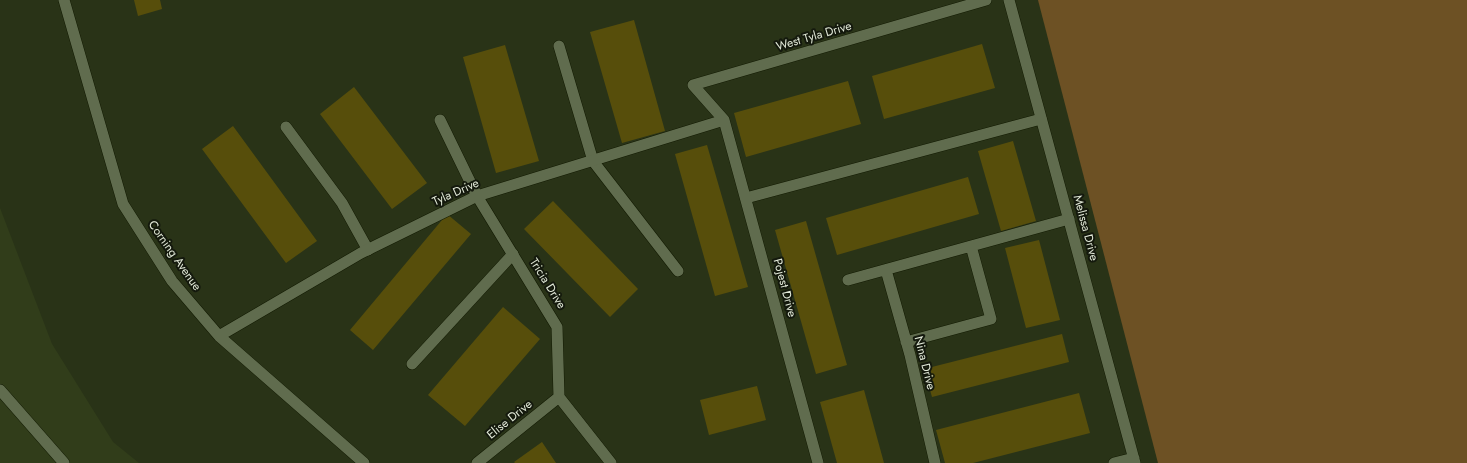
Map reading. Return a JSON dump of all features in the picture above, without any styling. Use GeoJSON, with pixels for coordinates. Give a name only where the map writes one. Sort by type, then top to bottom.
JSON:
{"type":"FeatureCollection","features":[{"type":"Feature","properties":{"kind":"street","name":"Corning Avenue"},"geometry":{"type":"LineString","coordinates":[[64,0],[123,204],[172,281],[219,336],[364,463]]}},
{"type":"Feature","properties":{"kind":"street","name":"West Tyla Drive"},"geometry":{"type":"LineString","coordinates":[[724,120],[694,86],[986,0]]}},
{"type":"Feature","properties":{"kind":"street","name":"Melissa Drive"},"geometry":{"type":"LineString","coordinates":[[1009,0],[1135,460]]}},
{"type":"Feature","properties":{"kind":"street"},"geometry":{"type":"LineString","coordinates":[[559,46],[593,161],[678,270]]}},
{"type":"Feature","properties":{"kind":"street"},"geometry":{"type":"LineString","coordinates":[[746,198],[1041,119]]}},
{"type":"Feature","properties":{"kind":"street","name":"Tricia Drive"},"geometry":{"type":"LineString","coordinates":[[440,120],[477,196],[558,327],[559,397]]}},
{"type":"Feature","properties":{"kind":"street","name":"Tyla Drive"},"geometry":{"type":"LineString","coordinates":[[219,336],[275,302],[368,250],[477,196],[724,120]]}},
{"type":"Feature","properties":{"kind":"street","name":"Pojest Drive"},"geometry":{"type":"LineString","coordinates":[[724,120],[817,463]]}},
{"type":"Feature","properties":{"kind":"street"},"geometry":{"type":"LineString","coordinates":[[286,126],[342,203],[368,250]]}},
{"type":"Feature","properties":{"kind":"street"},"geometry":{"type":"LineString","coordinates":[[848,280],[1069,219]]}},
{"type":"Feature","properties":{"kind":"street"},"geometry":{"type":"LineString","coordinates":[[906,342],[991,319],[971,246]]}},
{"type":"Feature","properties":{"kind":"street"},"geometry":{"type":"LineString","coordinates":[[412,364],[513,254]]}},
{"type":"Feature","properties":{"kind":"street","name":"Nina Drive"},"geometry":{"type":"LineString","coordinates":[[886,270],[906,342],[935,463]]}},
{"type":"Feature","properties":{"kind":"street"},"geometry":{"type":"LineString","coordinates":[[0,390],[64,463]]}},
{"type":"Feature","properties":{"kind":"street"},"geometry":{"type":"LineString","coordinates":[[559,397],[611,463]]}},
{"type":"Feature","properties":{"kind":"street","name":"Elise Drive"},"geometry":{"type":"LineString","coordinates":[[477,463],[559,397]]}},
{"type":"Feature","properties":{"kind":"street"},"geometry":{"type":"LineString","coordinates":[[1114,463],[1135,460]]}},
{"type":"Feature","properties":{"kind":"shaded area"},"geometry":{"type":"Polygon","coordinates":[[[1038,0],[1467,0],[1467,463],[1158,463],[1038,0]]]}},
{"type":"Feature","properties":{"kind":"shaded area"},"geometry":{"type":"Polygon","coordinates":[[[0,208],[52,344],[113,442],[139,463],[0,463],[0,208]]]}},
{"type":"Feature","properties":{"kind":"building"},"geometry":{"type":"Polygon","coordinates":[[[134,0],[160,0],[162,9],[138,16],[134,0]]]}},
{"type":"Feature","properties":{"kind":"building"},"geometry":{"type":"Polygon","coordinates":[[[634,20],[665,131],[622,143],[590,32],[634,20]]]}},
{"type":"Feature","properties":{"kind":"building"},"geometry":{"type":"Polygon","coordinates":[[[982,44],[995,88],[884,119],[872,76],[982,44]]]}},
{"type":"Feature","properties":{"kind":"building"},"geometry":{"type":"Polygon","coordinates":[[[505,45],[539,161],[496,173],[463,57],[505,45]]]}},
{"type":"Feature","properties":{"kind":"building"},"geometry":{"type":"Polygon","coordinates":[[[848,81],[861,124],[746,157],[734,113],[848,81]]]}},
{"type":"Feature","properties":{"kind":"building"},"geometry":{"type":"Polygon","coordinates":[[[354,87],[427,183],[392,209],[320,114],[354,87]]]}},
{"type":"Feature","properties":{"kind":"building"},"geometry":{"type":"Polygon","coordinates":[[[233,126],[317,241],[286,263],[202,149],[233,126]]]}},
{"type":"Feature","properties":{"kind":"building"},"geometry":{"type":"Polygon","coordinates":[[[1013,141],[1036,221],[1001,231],[978,151],[1013,141]]]}},
{"type":"Feature","properties":{"kind":"building"},"geometry":{"type":"Polygon","coordinates":[[[707,145],[748,287],[715,296],[675,154],[707,145]]]}},
{"type":"Feature","properties":{"kind":"building"},"geometry":{"type":"Polygon","coordinates":[[[968,177],[979,214],[837,255],[826,218],[968,177]]]}},
{"type":"Feature","properties":{"kind":"building"},"geometry":{"type":"Polygon","coordinates":[[[553,201],[638,289],[610,317],[524,229],[553,201]]]}},
{"type":"Feature","properties":{"kind":"building"},"geometry":{"type":"Polygon","coordinates":[[[447,214],[471,234],[373,350],[350,330],[447,214]]]}},
{"type":"Feature","properties":{"kind":"building"},"geometry":{"type":"Polygon","coordinates":[[[806,221],[847,365],[816,374],[775,230],[806,221]]]}},
{"type":"Feature","properties":{"kind":"building"},"geometry":{"type":"Polygon","coordinates":[[[1039,240],[1060,320],[1026,328],[1005,248],[1039,240]]]}},
{"type":"Feature","properties":{"kind":"building"},"geometry":{"type":"Polygon","coordinates":[[[503,307],[540,339],[465,426],[428,395],[503,307]]]}},
{"type":"Feature","properties":{"kind":"building"},"geometry":{"type":"Polygon","coordinates":[[[1062,334],[1069,362],[932,397],[924,369],[1062,334]]]}},
{"type":"Feature","properties":{"kind":"building"},"geometry":{"type":"Polygon","coordinates":[[[757,386],[766,420],[709,435],[700,400],[757,386]]]}},
{"type":"Feature","properties":{"kind":"building"},"geometry":{"type":"Polygon","coordinates":[[[864,390],[884,463],[837,463],[820,402],[864,390]]]}},
{"type":"Feature","properties":{"kind":"building"},"geometry":{"type":"Polygon","coordinates":[[[1079,393],[1090,433],[973,463],[945,463],[936,430],[1079,393]]]}},
{"type":"Feature","properties":{"kind":"building"},"geometry":{"type":"Polygon","coordinates":[[[542,442],[556,463],[514,462],[542,442]]]}}]}
